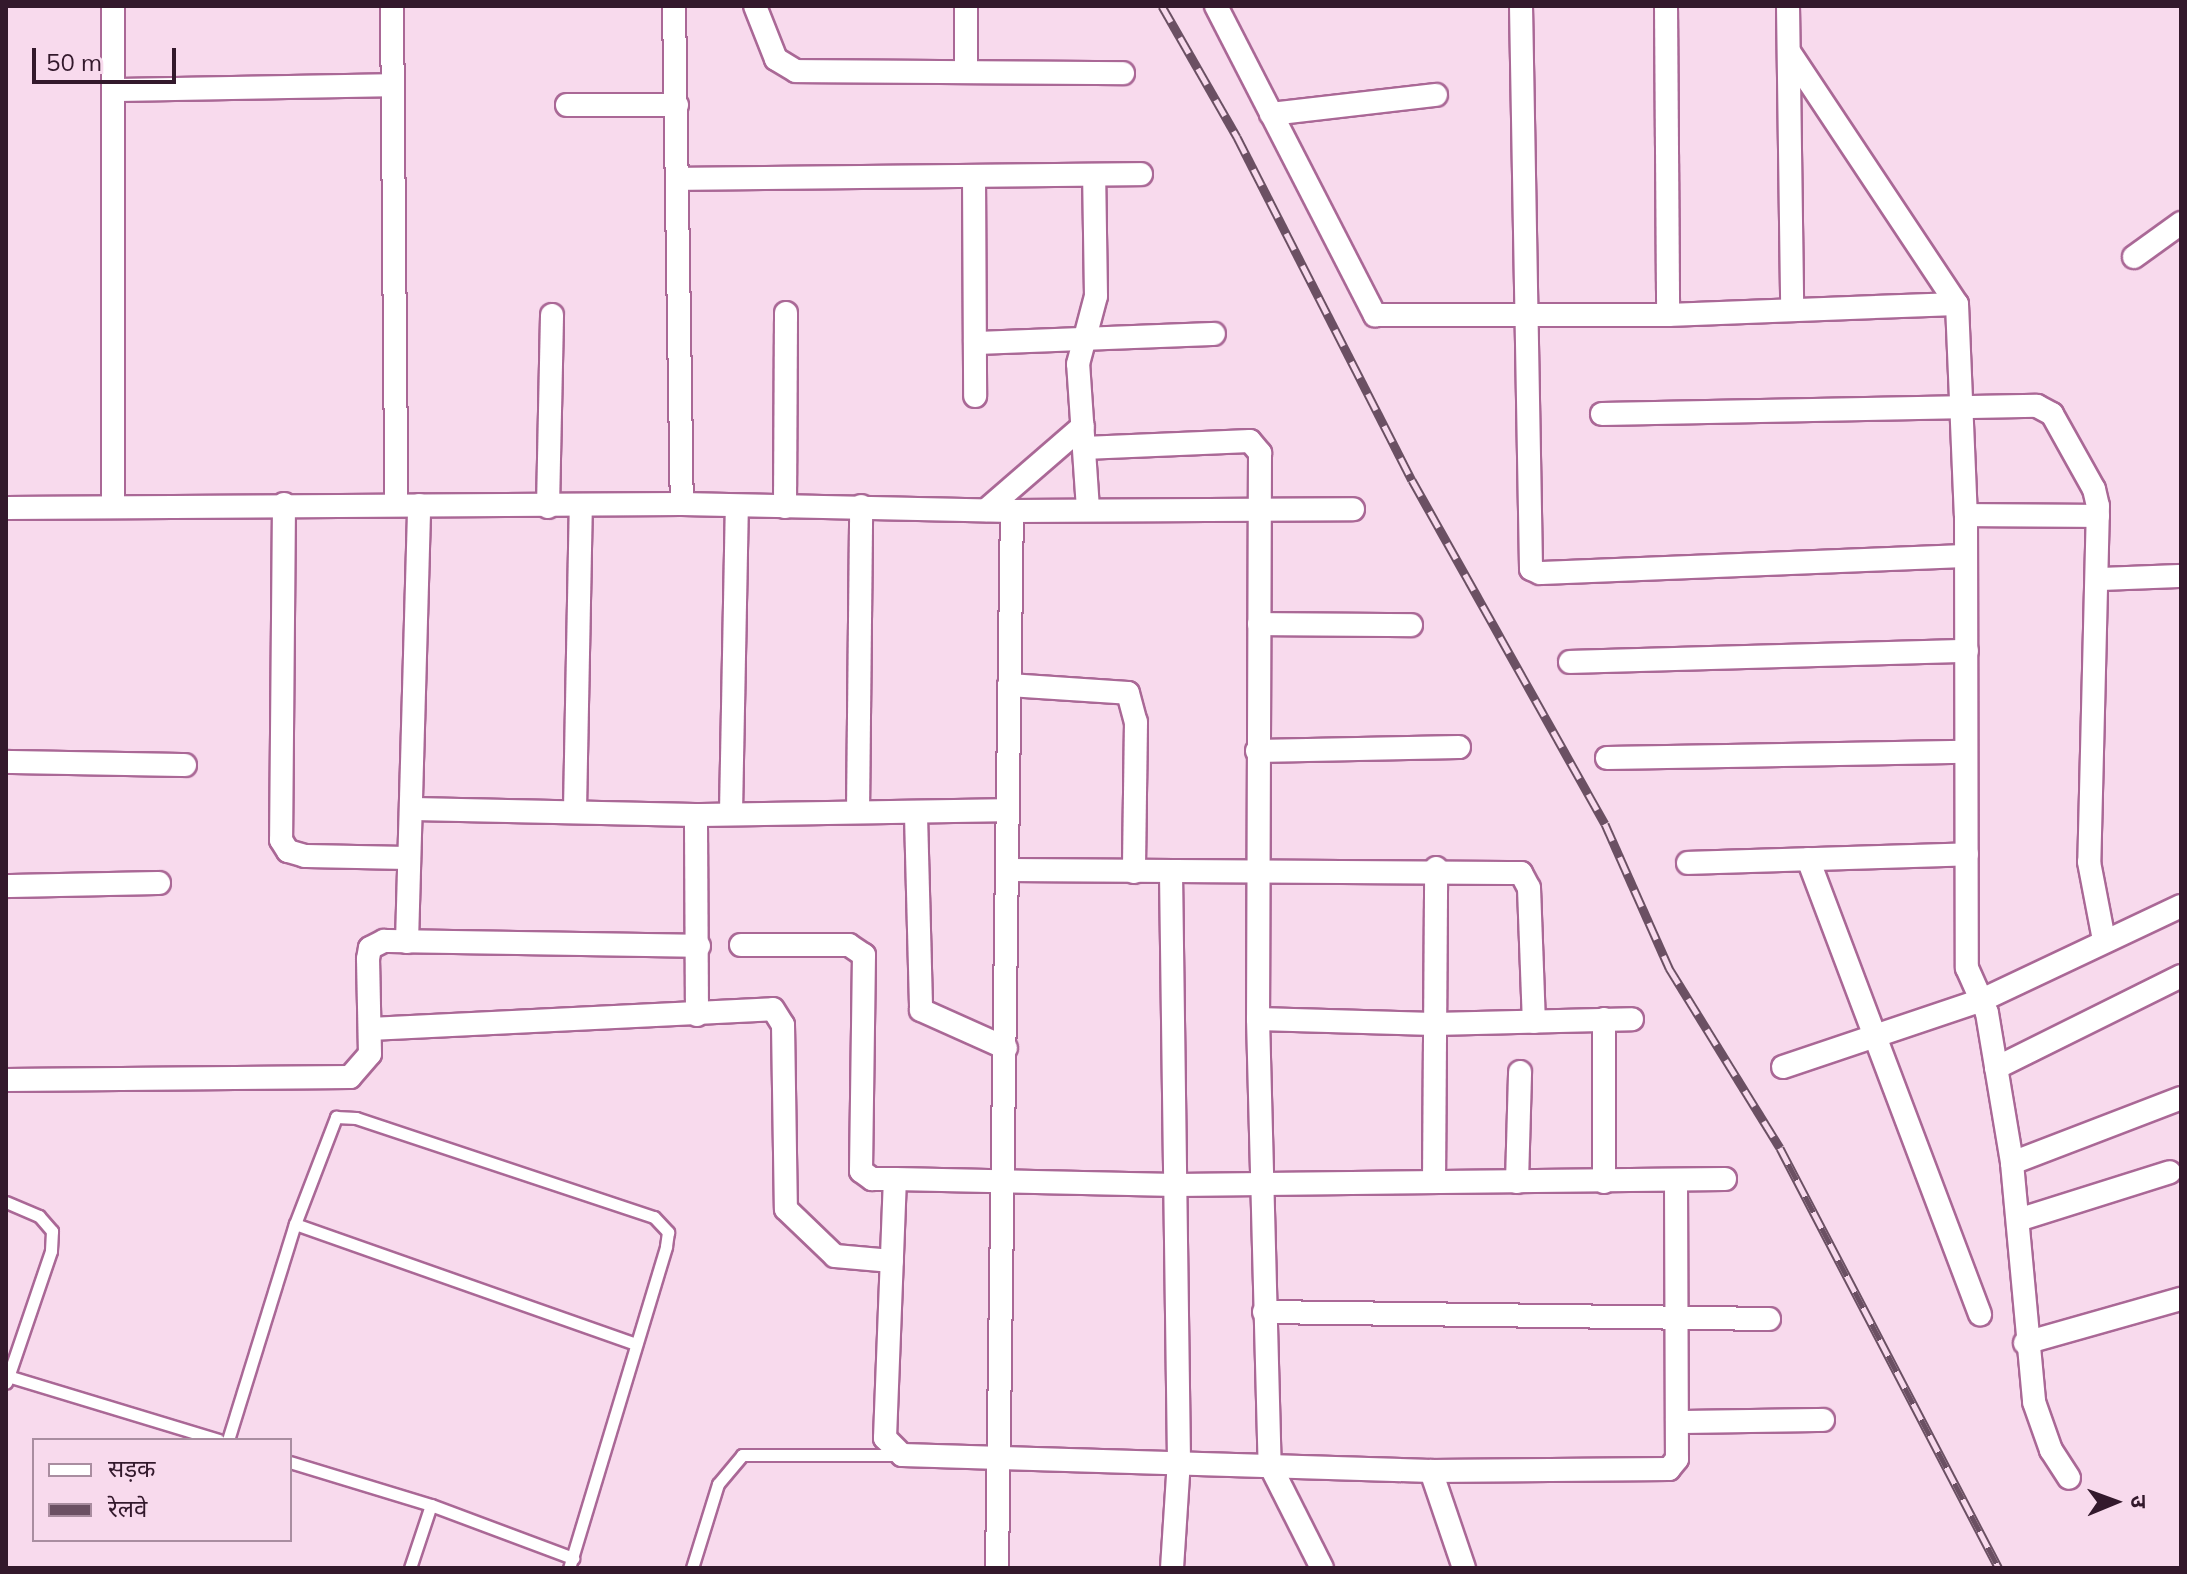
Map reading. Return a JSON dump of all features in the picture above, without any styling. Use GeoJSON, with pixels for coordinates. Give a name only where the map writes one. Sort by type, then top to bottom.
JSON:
{"type":"FeatureCollection","features":[{"type":"Feature","properties":{"kind":"street"},"geometry":{"type":"LineString","coordinates":[[113,6],[113,504]]}},
{"type":"Feature","properties":{"kind":"street"},"geometry":{"type":"LineString","coordinates":[[392,6],[396,504]]}},
{"type":"Feature","properties":{"kind":"street"},"geometry":{"type":"LineString","coordinates":[[674,6],[682,504]]}},
{"type":"Feature","properties":{"kind":"street"},"geometry":{"type":"LineString","coordinates":[[755,6],[769,47],[784,67],[1123,73]]}},
{"type":"Feature","properties":{"kind":"street"},"geometry":{"type":"LineString","coordinates":[[966,6],[966,72]]}},
{"type":"Feature","properties":{"kind":"street"},"geometry":{"type":"LineString","coordinates":[[1216,6],[1375,315],[1524,318],[1957,304]]}},
{"type":"Feature","properties":{"kind":"street"},"geometry":{"type":"LineString","coordinates":[[1521,6],[1524,318],[1531,569],[1540,573],[1966,556]]}},
{"type":"Feature","properties":{"kind":"street"},"geometry":{"type":"LineString","coordinates":[[1666,6],[1668,315]]}},
{"type":"Feature","properties":{"kind":"street"},"geometry":{"type":"LineString","coordinates":[[1788,6],[1792,310]]}},
{"type":"Feature","properties":{"kind":"street"},"geometry":{"type":"LineString","coordinates":[[1790,52],[1957,304],[1966,515],[1967,968],[1982,1000],[2012,1163],[2025,1343],[2034,1402],[2051,1450],[2069,1478]]}},
{"type":"Feature","properties":{"kind":"street"},"geometry":{"type":"LineString","coordinates":[[115,90],[391,85]]}},
{"type":"Feature","properties":{"kind":"street"},"geometry":{"type":"LineString","coordinates":[[1271,114],[1436,95]]}},
{"type":"Feature","properties":{"kind":"street"},"geometry":{"type":"LineString","coordinates":[[567,105],[677,105]]}},
{"type":"Feature","properties":{"kind":"street"},"geometry":{"type":"LineString","coordinates":[[679,179],[1141,174]]}},
{"type":"Feature","properties":{"kind":"street"},"geometry":{"type":"LineString","coordinates":[[1088,509],[1078,364],[1096,296],[1094,175]]}},
{"type":"Feature","properties":{"kind":"street"},"geometry":{"type":"LineString","coordinates":[[974,176],[975,396]]}},
{"type":"Feature","properties":{"kind":"street"},"geometry":{"type":"LineString","coordinates":[[2134,257],[2181,223]]}},
{"type":"Feature","properties":{"kind":"street"},"geometry":{"type":"LineString","coordinates":[[785,507],[786,313]]}},
{"type":"Feature","properties":{"kind":"street"},"geometry":{"type":"LineString","coordinates":[[548,507],[552,315]]}},
{"type":"Feature","properties":{"kind":"street"},"geometry":{"type":"LineString","coordinates":[[975,343],[1086,336],[1214,334]]}},
{"type":"Feature","properties":{"kind":"street"},"geometry":{"type":"LineString","coordinates":[[1602,414],[1963,407],[2047,409],[2094,489],[2098,516],[2099,579],[2089,862],[2104,940]]}},
{"type":"Feature","properties":{"kind":"street"},"geometry":{"type":"LineString","coordinates":[[986,510],[1083,437],[1255,442],[1260,453],[1257,751],[1261,869],[1258,1019],[1265,1182],[1264,1312],[1270,1465],[1322,1568]]}},
{"type":"Feature","properties":{"kind":"street"},"geometry":{"type":"LineString","coordinates":[[6,508],[113,504],[548,507],[682,504],[737,508],[861,506],[1012,511],[1353,509]]}},
{"type":"Feature","properties":{"kind":"street"},"geometry":{"type":"LineString","coordinates":[[284,504],[281,840],[288,851],[305,856],[409,858]]}},
{"type":"Feature","properties":{"kind":"street"},"geometry":{"type":"LineString","coordinates":[[407,942],[419,505]]}},
{"type":"Feature","properties":{"kind":"street"},"geometry":{"type":"LineString","coordinates":[[858,812],[861,506]]}},
{"type":"Feature","properties":{"kind":"street"},"geometry":{"type":"LineString","coordinates":[[575,810],[581,507]]}},
{"type":"Feature","properties":{"kind":"street"},"geometry":{"type":"LineString","coordinates":[[731,812],[737,508]]}},
{"type":"Feature","properties":{"kind":"street"},"geometry":{"type":"LineString","coordinates":[[997,1568],[1005,1179],[1006,810],[1012,511]]}},
{"type":"Feature","properties":{"kind":"street"},"geometry":{"type":"LineString","coordinates":[[1966,515],[2098,516]]}},
{"type":"Feature","properties":{"kind":"street"},"geometry":{"type":"LineString","coordinates":[[2099,579],[2181,576]]}},
{"type":"Feature","properties":{"kind":"street"},"geometry":{"type":"LineString","coordinates":[[1259,624],[1411,625]]}},
{"type":"Feature","properties":{"kind":"street"},"geometry":{"type":"LineString","coordinates":[[1570,662],[1967,651]]}},
{"type":"Feature","properties":{"kind":"street"},"geometry":{"type":"LineString","coordinates":[[1009,685],[1128,693],[1136,722],[1134,872]]}},
{"type":"Feature","properties":{"kind":"street"},"geometry":{"type":"LineString","coordinates":[[1257,751],[1459,747]]}},
{"type":"Feature","properties":{"kind":"street"},"geometry":{"type":"LineString","coordinates":[[1607,758],[1965,752]]}},
{"type":"Feature","properties":{"kind":"street"},"geometry":{"type":"LineString","coordinates":[[6,762],[185,765]]}},
{"type":"Feature","properties":{"kind":"street"},"geometry":{"type":"LineString","coordinates":[[413,809],[575,810],[696,815],[731,812],[916,815],[1006,810]]}},
{"type":"Feature","properties":{"kind":"street"},"geometry":{"type":"LineString","coordinates":[[696,815],[697,1015]]}},
{"type":"Feature","properties":{"kind":"street"},"geometry":{"type":"LineString","coordinates":[[916,815],[917,1000],[931,1017],[1006,1048]]}},
{"type":"Feature","properties":{"kind":"street"},"geometry":{"type":"LineString","coordinates":[[1688,863],[1967,854]]}},
{"type":"Feature","properties":{"kind":"street"},"geometry":{"type":"LineString","coordinates":[[1808,859],[1980,1315]]}},
{"type":"Feature","properties":{"kind":"street"},"geometry":{"type":"LineString","coordinates":[[1008,870],[1171,873],[1436,868],[1511,871],[1527,879],[1534,1022]]}},
{"type":"Feature","properties":{"kind":"street"},"geometry":{"type":"LineString","coordinates":[[1434,1182],[1436,868]]}},
{"type":"Feature","properties":{"kind":"street"},"geometry":{"type":"LineString","coordinates":[[1171,873],[1179,1460],[1172,1568]]}},
{"type":"Feature","properties":{"kind":"street"},"geometry":{"type":"LineString","coordinates":[[6,886],[159,883]]}},
{"type":"Feature","properties":{"kind":"street"},"geometry":{"type":"LineString","coordinates":[[1783,1067],[1875,1039],[1982,1000],[2181,906]]}},
{"type":"Feature","properties":{"kind":"street"},"geometry":{"type":"LineString","coordinates":[[6,1080],[350,1077],[370,1054],[370,948],[384,941],[699,946]]}},
{"type":"Feature","properties":{"kind":"street"},"geometry":{"type":"LineString","coordinates":[[741,945],[849,945],[864,955],[860,1163],[865,1177],[1176,1185],[1725,1179]]}},
{"type":"Feature","properties":{"kind":"street"},"geometry":{"type":"LineString","coordinates":[[1996,1068],[2181,976]]}},
{"type":"Feature","properties":{"kind":"street"},"geometry":{"type":"LineString","coordinates":[[370,1029],[697,1015],[764,1008],[779,1014],[786,1209],[835,1256],[892,1261]]}},
{"type":"Feature","properties":{"kind":"street"},"geometry":{"type":"LineString","coordinates":[[1258,1019],[1434,1024],[1632,1019]]}},
{"type":"Feature","properties":{"kind":"street"},"geometry":{"type":"LineString","coordinates":[[1604,1019],[1604,1182]]}},
{"type":"Feature","properties":{"kind":"street"},"geometry":{"type":"LineString","coordinates":[[1517,1182],[1520,1072]]}},
{"type":"Feature","properties":{"kind":"street"},"geometry":{"type":"LineString","coordinates":[[2012,1163],[2181,1098]]}},
{"type":"Feature","properties":{"kind":"street"},"geometry":{"type":"LineString","coordinates":[[2018,1220],[2170,1172]]}},
{"type":"Feature","properties":{"kind":"street"},"geometry":{"type":"LineString","coordinates":[[895,1179],[885,1438],[902,1455],[1179,1460],[1431,1471],[1669,1469],[1677,1459],[1676,1180]]}},
{"type":"Feature","properties":{"kind":"street"},"geometry":{"type":"LineString","coordinates":[[2025,1343],[2181,1299]]}},
{"type":"Feature","properties":{"kind":"street"},"geometry":{"type":"LineString","coordinates":[[1264,1312],[1769,1319]]}},
{"type":"Feature","properties":{"kind":"street"},"geometry":{"type":"LineString","coordinates":[[1677,1422],[1823,1420]]}},
{"type":"Feature","properties":{"kind":"street"},"geometry":{"type":"LineString","coordinates":[[1431,1471],[1464,1568]]}},
{"type":"Feature","properties":{"kind":"lane"},"geometry":{"type":"LineString","coordinates":[[229,1438],[295,1224],[328,1131],[336,1117],[347,1116],[654,1217],[668,1232],[571,1563],[431,1505],[292,1463]]}},
{"type":"Feature","properties":{"kind":"lane"},"geometry":{"type":"LineString","coordinates":[[6,1202],[39,1216],[52,1231],[51,1251],[7,1380],[211,1438]]}},
{"type":"Feature","properties":{"kind":"lane"},"geometry":{"type":"LineString","coordinates":[[295,1224],[635,1344]]}},
{"type":"Feature","properties":{"kind":"lane"},"geometry":{"type":"LineString","coordinates":[[692,1568],[718,1484],[742,1455],[902,1455]]}},
{"type":"Feature","properties":{"kind":"lane"},"geometry":{"type":"LineString","coordinates":[[410,1568],[431,1505]]}},
{"type":"Feature","properties":{"kind":"railway"},"geometry":{"type":"LineString","coordinates":[[1162,6],[1237,137],[1412,480],[1605,824],[1669,968],[1780,1148],[1999,1568]]}}]}
